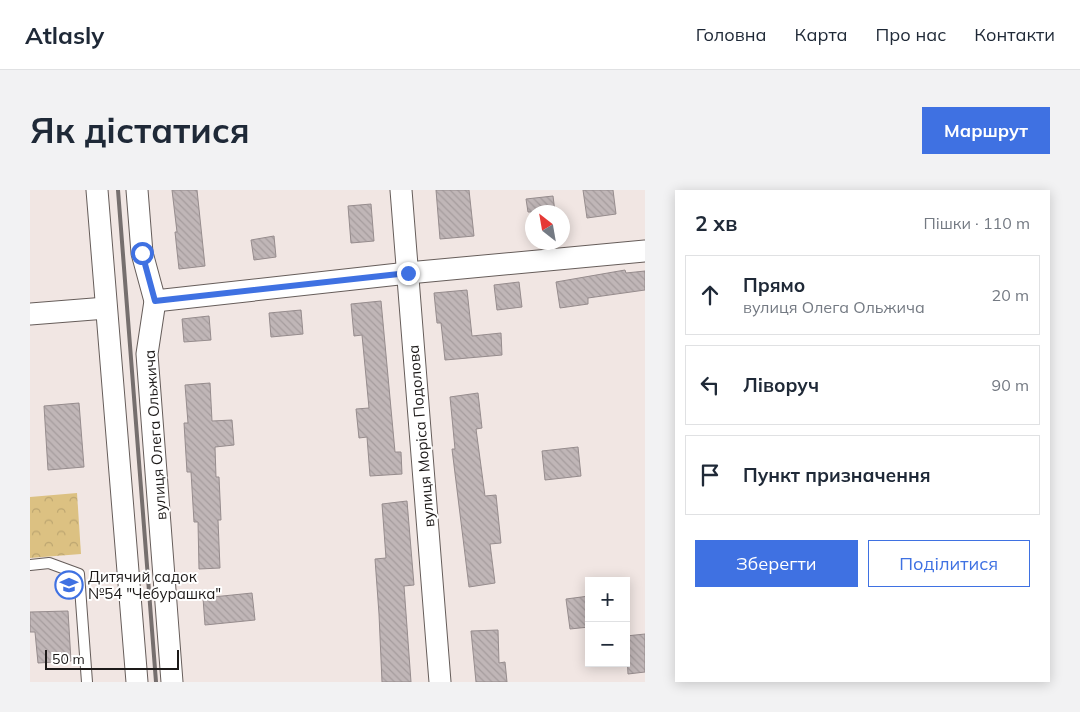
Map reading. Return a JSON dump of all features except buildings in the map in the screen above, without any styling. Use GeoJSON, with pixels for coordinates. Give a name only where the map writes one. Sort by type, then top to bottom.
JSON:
{"type":"FeatureCollection","features":[{"type":"Feature","properties":{"kind":"street"},"geometry":{"type":"LineString","coordinates":[[97,190],[137,682]]}},
{"type":"Feature","properties":{"kind":"street","name":"вулиця Олега Ольжича"},"geometry":{"type":"LineString","coordinates":[[137,190],[142,253],[155,301],[147,354],[172,682]]}},
{"type":"Feature","properties":{"kind":"street","name":"вулиця Моріса Подолова"},"geometry":{"type":"LineString","coordinates":[[401,190],[440,682]]}},
{"type":"Feature","properties":{"kind":"street"},"geometry":{"type":"LineString","coordinates":[[155,301],[408,273],[645,251]]}},
{"type":"Feature","properties":{"kind":"street"},"geometry":{"type":"LineString","coordinates":[[30,314],[106,308]]}},
{"type":"Feature","properties":{"kind":"lane"},"geometry":{"type":"LineString","coordinates":[[30,565],[49,563],[79,574],[87,682]]}},
{"type":"Feature","properties":{"kind":"green space"},"geometry":{"type":"Polygon","coordinates":[[[77,493],[81,554],[30,558],[30,497],[77,493]]]}},
{"type":"Feature","properties":{"kind":"railway"},"geometry":{"type":"LineString","coordinates":[[118,190],[156,682]]}},
{"type":"Feature","properties":{"kind":"place","name":"Дитячий садок №54 \"Чебурашка\""},"geometry":{"type":"Point","coordinates":[69,585]}},
{"type":"Feature","properties":{"kind":"route"},"geometry":{"type":"LineString","coordinates":[[142,253],[155,301],[408,273]]}}]}
